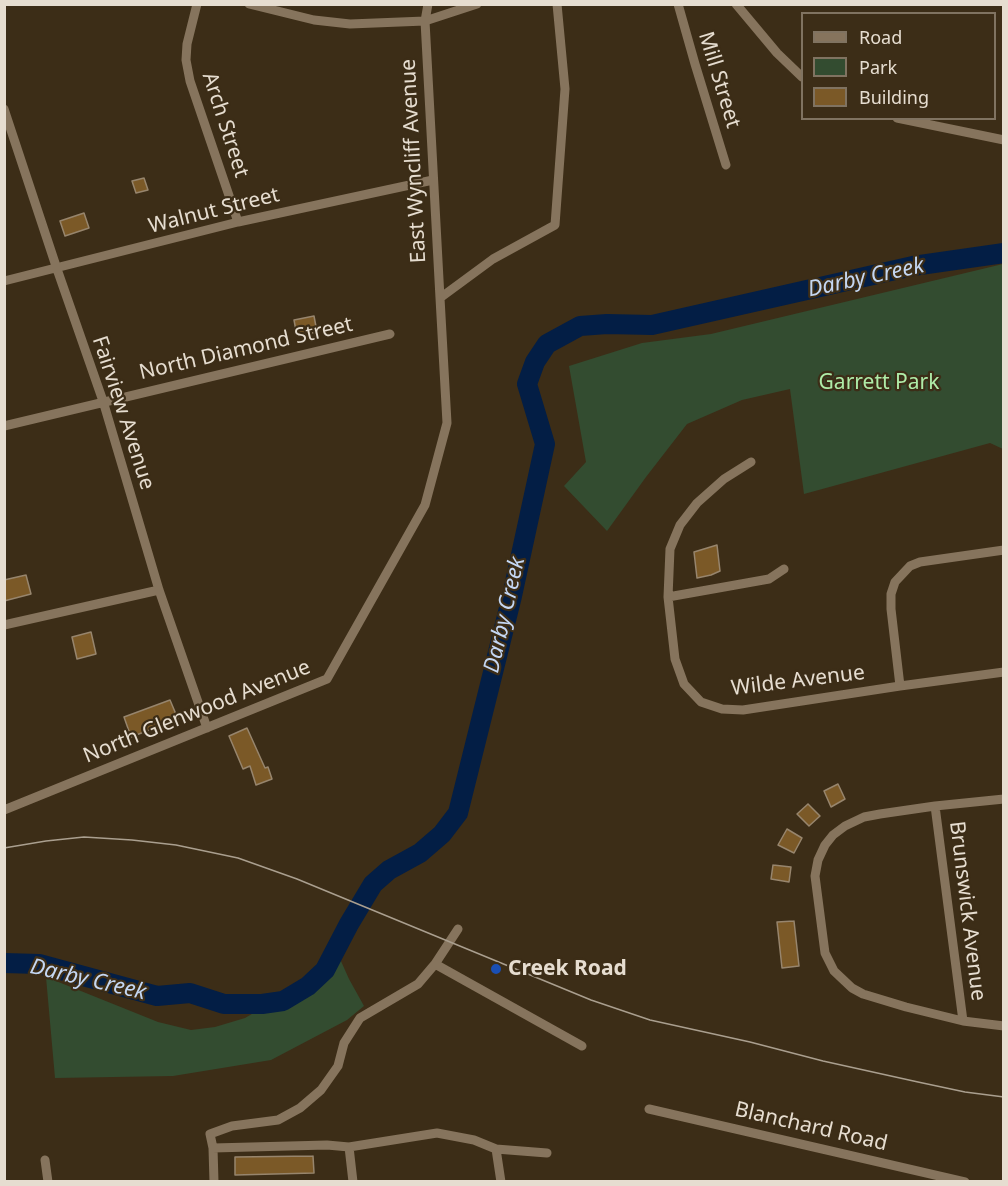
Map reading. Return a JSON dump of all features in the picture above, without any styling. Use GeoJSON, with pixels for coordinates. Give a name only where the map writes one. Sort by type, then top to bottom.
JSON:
{"type":"FeatureCollection","features":[{"type":"Feature","properties":{"kind":"street","name":"Arch Street"},"geometry":{"type":"LineString","coordinates":[[197,4],[187,44],[186,60],[190,81],[238,222]]}},
{"type":"Feature","properties":{"kind":"street"},"geometry":{"type":"LineString","coordinates":[[249,4],[314,20],[350,24],[424,21],[477,4]]}},
{"type":"Feature","properties":{"kind":"street","name":"East Wyncliff Avenue"},"geometry":{"type":"LineString","coordinates":[[428,4],[424,21],[440,298]]}},
{"type":"Feature","properties":{"kind":"street"},"geometry":{"type":"LineString","coordinates":[[440,298],[493,259],[555,225],[565,88],[557,4]]}},
{"type":"Feature","properties":{"kind":"street","name":"Mill Street"},"geometry":{"type":"LineString","coordinates":[[678,4],[726,165]]}},
{"type":"Feature","properties":{"kind":"street"},"geometry":{"type":"LineString","coordinates":[[736,4],[777,53],[801,76]]}},
{"type":"Feature","properties":{"kind":"street","name":"Fairview Avenue"},"geometry":{"type":"LineString","coordinates":[[4,109],[103,401],[159,590],[207,728]]}},
{"type":"Feature","properties":{"kind":"street"},"geometry":{"type":"LineString","coordinates":[[907,120],[1004,140]]}},
{"type":"Feature","properties":{"kind":"street","name":"Walnut Street"},"geometry":{"type":"LineString","coordinates":[[4,281],[238,222],[433,180]]}},
{"type":"Feature","properties":{"kind":"street","name":"North Glenwood Avenue"},"geometry":{"type":"LineString","coordinates":[[4,810],[327,679],[424,505],[447,423],[440,298]]}},
{"type":"Feature","properties":{"kind":"street","name":"North Diamond Street"},"geometry":{"type":"LineString","coordinates":[[4,426],[390,334]]}},
{"type":"Feature","properties":{"kind":"street","name":"Wilde Avenue"},"geometry":{"type":"LineString","coordinates":[[750,462],[724,478],[697,503],[680,525],[670,549],[668,597],[675,659],[684,684],[701,702],[722,709],[743,710],[1004,672]]}},
{"type":"Feature","properties":{"kind":"street"},"geometry":{"type":"LineString","coordinates":[[900,686],[891,594],[895,582],[910,566],[920,562],[1004,550]]}},
{"type":"Feature","properties":{"kind":"street"},"geometry":{"type":"LineString","coordinates":[[668,597],[769,579],[783,569]]}},
{"type":"Feature","properties":{"kind":"street"},"geometry":{"type":"LineString","coordinates":[[4,625],[159,590]]}},
{"type":"Feature","properties":{"kind":"street"},"geometry":{"type":"LineString","coordinates":[[1004,799],[880,813],[845,825],[825,845],[818,860],[815,876],[825,953],[834,971],[852,988],[863,994],[963,1022],[1004,1026]]}},
{"type":"Feature","properties":{"kind":"street","name":"Brunswick Avenue"},"geometry":{"type":"LineString","coordinates":[[935,806],[963,1022]]}},
{"type":"Feature","properties":{"kind":"street"},"geometry":{"type":"LineString","coordinates":[[214,1182],[210,1134],[232,1126],[278,1120],[300,1108],[321,1090],[338,1065],[344,1043],[360,1018],[418,984],[435,964],[458,929]]}},
{"type":"Feature","properties":{"kind":"street"},"geometry":{"type":"LineString","coordinates":[[435,964],[582,1046]]}},
{"type":"Feature","properties":{"kind":"street","name":"Blanchard Road"},"geometry":{"type":"LineString","coordinates":[[649,1108],[965,1182]]}},
{"type":"Feature","properties":{"kind":"street"},"geometry":{"type":"LineString","coordinates":[[213,1149],[327,1145],[350,1147],[437,1133],[474,1140],[496,1149],[547,1153]]}},
{"type":"Feature","properties":{"kind":"street"},"geometry":{"type":"LineString","coordinates":[[350,1147],[353,1182]]}},
{"type":"Feature","properties":{"kind":"street"},"geometry":{"type":"LineString","coordinates":[[496,1149],[501,1182]]}},
{"type":"Feature","properties":{"kind":"street"},"geometry":{"type":"LineString","coordinates":[[45,1160],[48,1182]]}},
{"type":"Feature","properties":{"kind":"green space","name":"Garrett Park"},"geometry":{"type":"Polygon","coordinates":[[[1003,264],[1003,449],[990,443],[804,494],[790,389],[742,400],[687,424],[607,531],[564,486],[586,462],[569,366],[642,343],[711,334],[1003,264]]]}},
{"type":"Feature","properties":{"kind":"green space"},"geometry":{"type":"Polygon","coordinates":[[[336,950],[364,1006],[347,1020],[271,1060],[173,1076],[55,1078],[46,977],[158,1022],[191,1030],[215,1027],[245,1018],[295,989],[312,969],[336,950]]]}},
{"type":"Feature","properties":{"kind":"building"},"geometry":{"type":"Polygon","coordinates":[[[144,178],[148,190],[136,193],[132,181],[144,178]]]}},
{"type":"Feature","properties":{"kind":"building"},"geometry":{"type":"Polygon","coordinates":[[[84,213],[89,228],[65,236],[60,221],[84,213]]]}},
{"type":"Feature","properties":{"kind":"building"},"geometry":{"type":"Polygon","coordinates":[[[314,316],[317,332],[297,336],[294,320],[314,316]]]}},
{"type":"Feature","properties":{"kind":"building"},"geometry":{"type":"Polygon","coordinates":[[[717,545],[720,571],[697,578],[694,552],[717,545]]]}},
{"type":"Feature","properties":{"kind":"building"},"geometry":{"type":"Polygon","coordinates":[[[26,575],[31,594],[4,601],[4,580],[26,575]]]}},
{"type":"Feature","properties":{"kind":"building"},"geometry":{"type":"Polygon","coordinates":[[[91,632],[96,654],[77,659],[72,637],[91,632]]]}},
{"type":"Feature","properties":{"kind":"building"},"geometry":{"type":"Polygon","coordinates":[[[170,700],[178,719],[131,737],[124,717],[170,700]]]}},
{"type":"Feature","properties":{"kind":"building"},"geometry":{"type":"Polygon","coordinates":[[[247,728],[272,779],[256,785],[250,766],[243,769],[229,736],[247,728]]]}},
{"type":"Feature","properties":{"kind":"building"},"geometry":{"type":"Polygon","coordinates":[[[838,784],[845,799],[831,807],[824,791],[838,784]]]}},
{"type":"Feature","properties":{"kind":"building"},"geometry":{"type":"Polygon","coordinates":[[[808,804],[820,816],[809,826],[797,814],[808,804]]]}},
{"type":"Feature","properties":{"kind":"building"},"geometry":{"type":"Polygon","coordinates":[[[787,829],[802,838],[794,853],[778,845],[787,829]]]}},
{"type":"Feature","properties":{"kind":"building"},"geometry":{"type":"Polygon","coordinates":[[[773,865],[791,867],[789,882],[771,879],[773,865]]]}},
{"type":"Feature","properties":{"kind":"building"},"geometry":{"type":"Polygon","coordinates":[[[794,921],[799,966],[782,968],[777,922],[794,921]]]}},
{"type":"Feature","properties":{"kind":"building"},"geometry":{"type":"Polygon","coordinates":[[[313,1156],[314,1173],[235,1175],[235,1157],[313,1156]]]}},
{"type":"Feature","properties":{"kind":"waterway","name":"Darby Creek"},"geometry":{"type":"LineString","coordinates":[[4,963],[39,964],[157,996],[190,993],[224,1004],[262,1004],[283,1001],[308,986],[325,970],[373,884],[389,870],[420,853],[442,834],[458,813],[512,596],[545,444],[527,384],[535,362],[547,344],[580,326],[652,325],[913,266],[1004,253]]}},
{"type":"Feature","properties":{"kind":"tram line"},"geometry":{"type":"LineString","coordinates":[[4,848],[84,837],[176,845],[238,858],[297,879],[591,1000],[650,1020],[918,1082],[1004,1097]]}},
{"type":"Feature","properties":{"kind":"place","name":"Creek Road"},"geometry":{"type":"Point","coordinates":[496,969]}}]}
